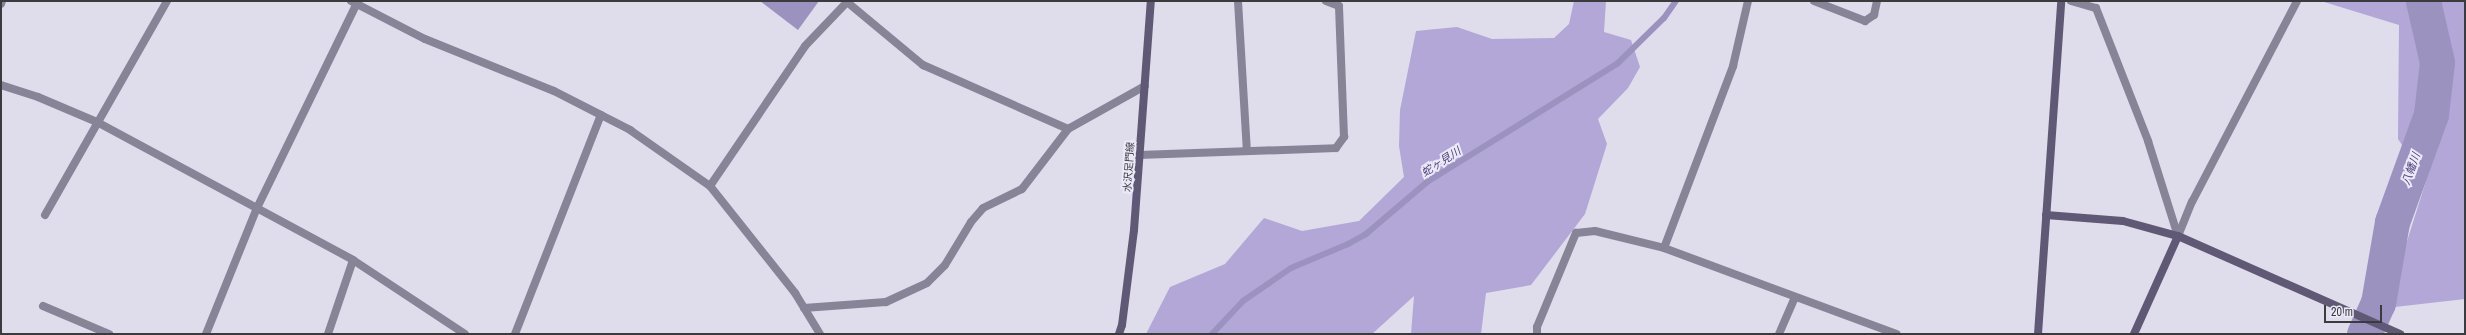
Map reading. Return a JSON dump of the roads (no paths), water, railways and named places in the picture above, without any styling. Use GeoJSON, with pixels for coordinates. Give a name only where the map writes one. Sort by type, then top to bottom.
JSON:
{"type":"FeatureCollection","features":[{"type":"Feature","properties":{"kind":"street"},"geometry":{"type":"LineString","coordinates":[[45,216],[167,1]]}},
{"type":"Feature","properties":{"kind":"street","name":"水沢足門線"},"geometry":{"type":"LineString","coordinates":[[1119,334],[1129,276],[1140,155],[1151,1]]}},
{"type":"Feature","properties":{"kind":"street"},"geometry":{"type":"LineString","coordinates":[[1238,1],[1247,151]]}},
{"type":"Feature","properties":{"kind":"street"},"geometry":{"type":"LineString","coordinates":[[1140,155],[1336,148],[1344,138],[1339,6],[1326,1]]}},
{"type":"Feature","properties":{"kind":"street"},"geometry":{"type":"LineString","coordinates":[[1664,248],[1733,66],[1748,1]]}},
{"type":"Feature","properties":{"kind":"street"},"geometry":{"type":"LineString","coordinates":[[1814,1],[1865,21],[1874,15],[1877,1]]}},
{"type":"Feature","properties":{"kind":"street"},"geometry":{"type":"LineString","coordinates":[[2038,334],[2061,1]]}},
{"type":"Feature","properties":{"kind":"street"},"geometry":{"type":"LineString","coordinates":[[2071,1],[2096,8],[2148,141],[2178,236]]}},
{"type":"Feature","properties":{"kind":"street"},"geometry":{"type":"LineString","coordinates":[[2134,334],[2192,202],[2296,1]]}},
{"type":"Feature","properties":{"kind":"street"},"geometry":{"type":"LineString","coordinates":[[710,186],[805,46],[848,2],[923,65],[1068,129]]}},
{"type":"Feature","properties":{"kind":"street"},"geometry":{"type":"LineString","coordinates":[[206,334],[257,208],[354,3],[425,39],[554,90],[630,130],[710,186],[804,308],[820,334]]}},
{"type":"Feature","properties":{"kind":"street"},"geometry":{"type":"LineString","coordinates":[[1,85],[38,97],[97,122],[353,260],[465,334]]}},
{"type":"Feature","properties":{"kind":"street"},"geometry":{"type":"LineString","coordinates":[[804,308],[886,302],[927,283],[945,265],[971,222],[983,208],[1022,189],[1068,129],[1145,86]]}},
{"type":"Feature","properties":{"kind":"street"},"geometry":{"type":"LineString","coordinates":[[515,334],[601,115]]}},
{"type":"Feature","properties":{"kind":"street"},"geometry":{"type":"LineString","coordinates":[[2046,215],[2123,221],[2178,236],[2400,334]]}},
{"type":"Feature","properties":{"kind":"street"},"geometry":{"type":"LineString","coordinates":[[1537,334],[1539,320],[1576,233],[1595,231],[1664,248],[1897,334]]}},
{"type":"Feature","properties":{"kind":"street"},"geometry":{"type":"LineString","coordinates":[[328,334],[353,260]]}},
{"type":"Feature","properties":{"kind":"street"},"geometry":{"type":"LineString","coordinates":[[1779,334],[1795,296]]}},
{"type":"Feature","properties":{"kind":"street"},"geometry":{"type":"LineString","coordinates":[[44,306],[109,334]]}},
{"type":"Feature","properties":{"kind":"waterway","name":"蛇ヶ見川"},"geometry":{"type":"LineString","coordinates":[[1212,334],[1243,301],[1291,268],[1348,244],[1366,234],[1427,182],[1618,63],[1664,18],[1676,1]]}},
{"type":"Feature","properties":{"kind":"waterway","name":"八幡川"},"geometry":{"type":"LineString","coordinates":[[2364,334],[2378,303],[2392,222],[2431,114],[2437,62],[2423,1]]}}]}
